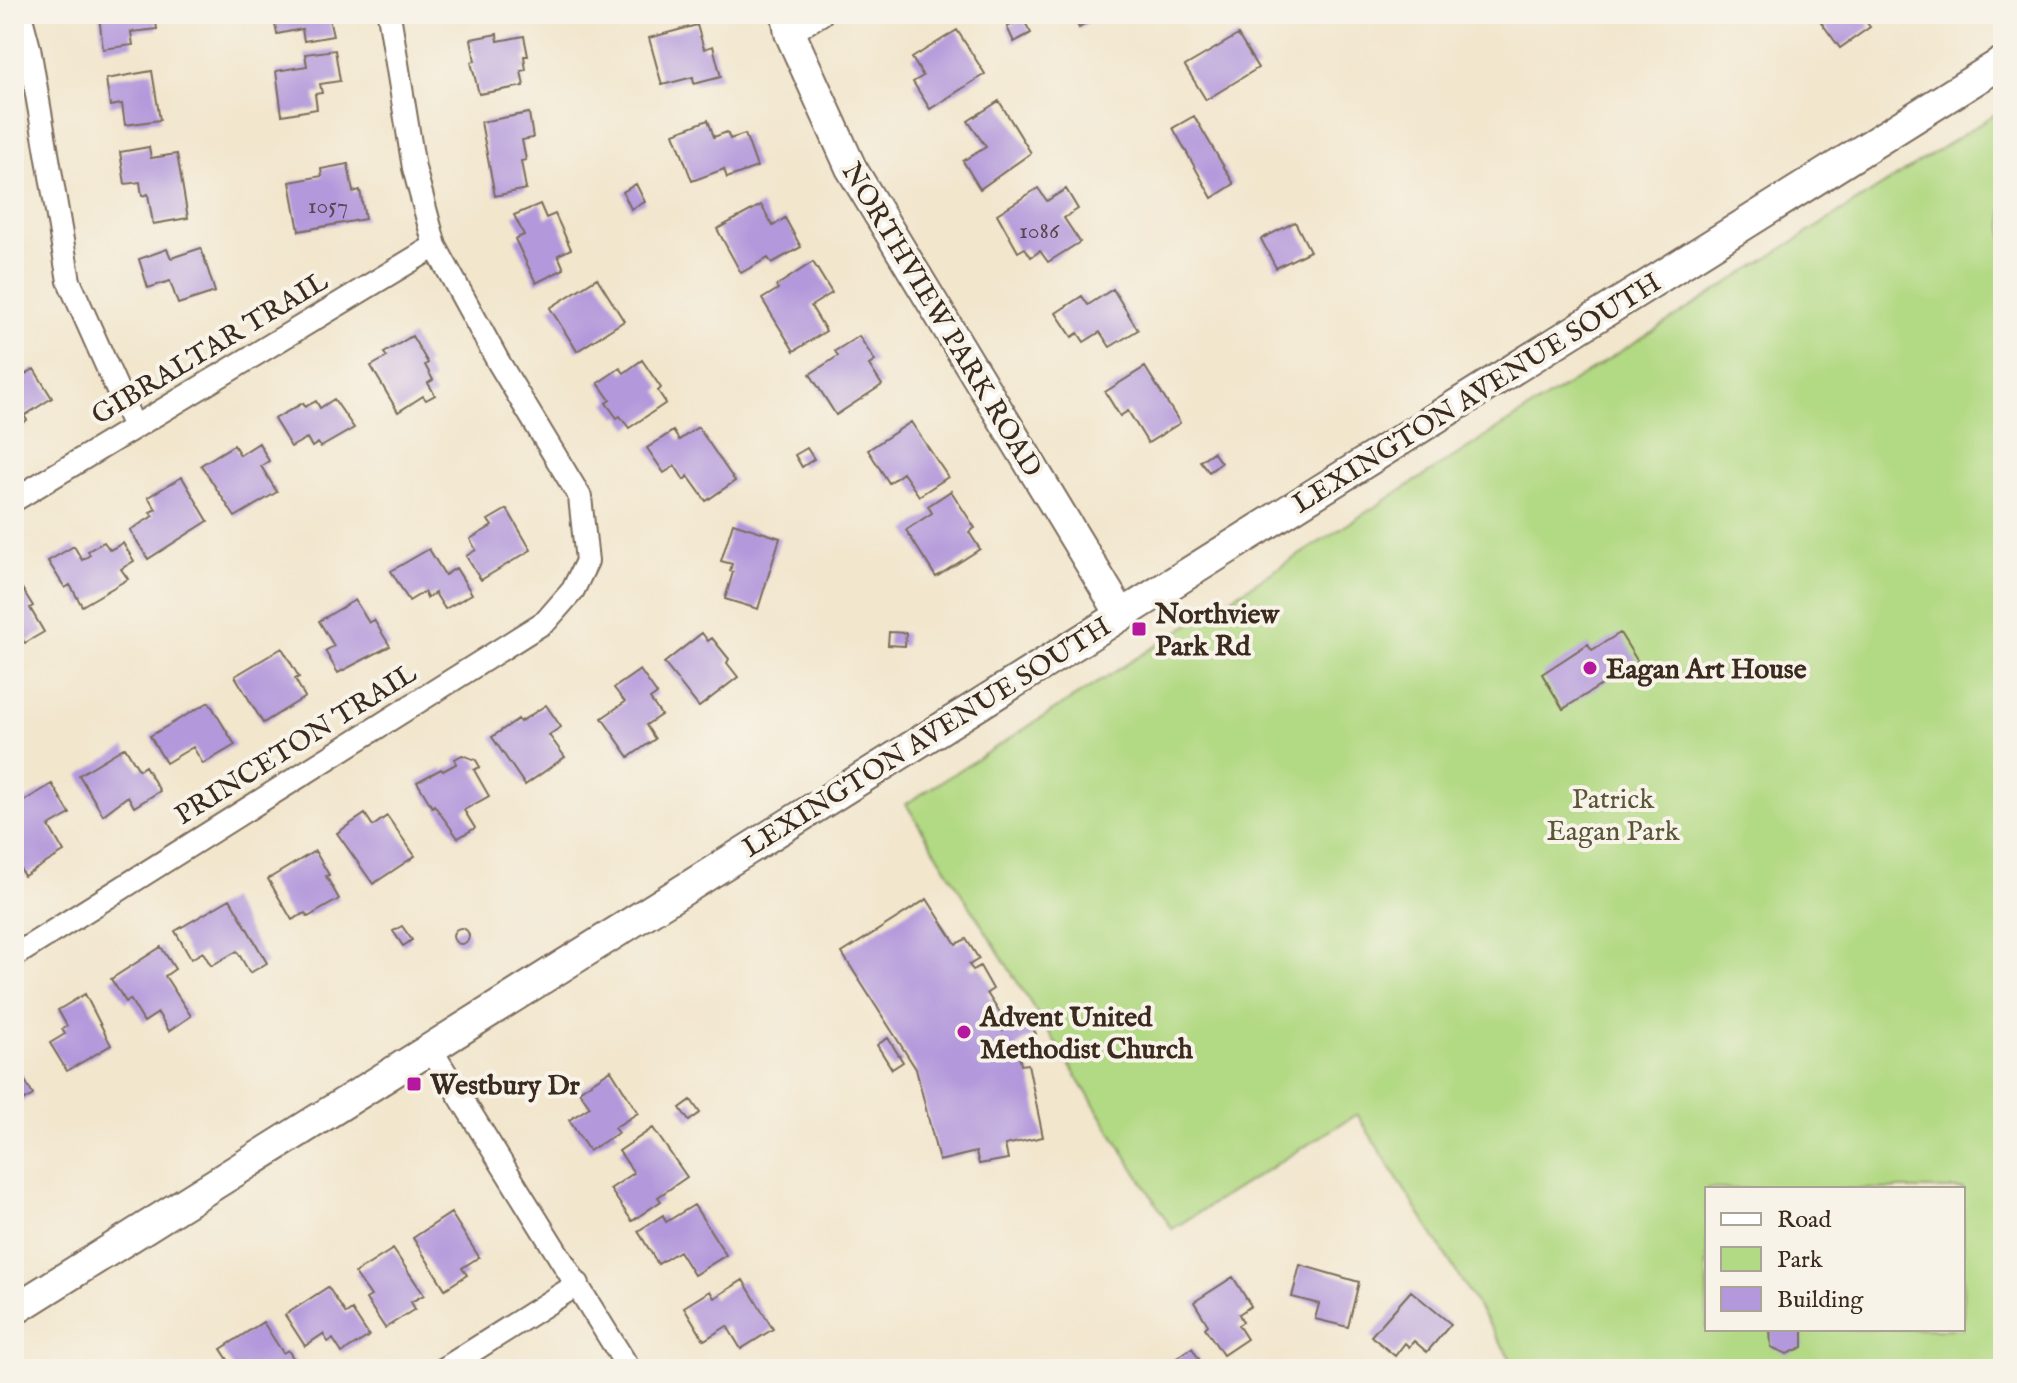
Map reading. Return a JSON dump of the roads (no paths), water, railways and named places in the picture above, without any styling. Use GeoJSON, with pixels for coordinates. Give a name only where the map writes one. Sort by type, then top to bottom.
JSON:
{"type":"FeatureCollection","features":[{"type":"Feature","properties":{"kind":"street"},"geometry":{"type":"LineString","coordinates":[[20,14],[21,49],[69,281],[134,427]]}},
{"type":"Feature","properties":{"kind":"street"},"geometry":{"type":"LineString","coordinates":[[389,14],[414,168],[435,246]]}},
{"type":"Feature","properties":{"kind":"street"},"geometry":{"type":"LineString","coordinates":[[789,24],[821,14]]}},
{"type":"Feature","properties":{"kind":"street","name":"NORTHVIEW PARK ROAD"},"geometry":{"type":"LineString","coordinates":[[789,24],[851,168],[1121,614]]}},
{"type":"Feature","properties":{"kind":"street","name":"LEXINGTON AVENUE SOUTH"},"geometry":{"type":"LineString","coordinates":[[14,1310],[2003,62]]}},
{"type":"Feature","properties":{"kind":"street","name":"GIBRALTAR TRAIL"},"geometry":{"type":"LineString","coordinates":[[14,500],[435,246]]}},
{"type":"Feature","properties":{"kind":"street","name":"PRINCETON TRAIL"},"geometry":{"type":"LineString","coordinates":[[14,956],[546,621],[573,590],[587,561],[580,497],[499,363],[435,246]]}},
{"type":"Feature","properties":{"kind":"street"},"geometry":{"type":"LineString","coordinates":[[430,1048],[629,1369]]}},
{"type":"Feature","properties":{"kind":"street"},"geometry":{"type":"LineString","coordinates":[[444,1369],[578,1284]]}},
{"type":"Feature","properties":{"kind":"place","name":"Northview Park Rd"},"geometry":{"type":"Point","coordinates":[1139,629]}},
{"type":"Feature","properties":{"kind":"place","name":"Eagan Art House"},"geometry":{"type":"Point","coordinates":[1590,668]}},
{"type":"Feature","properties":{"kind":"place","name":"Advent United Methodist Church"},"geometry":{"type":"Point","coordinates":[964,1032]}},
{"type":"Feature","properties":{"kind":"place","name":"Westbury Dr"},"geometry":{"type":"Point","coordinates":[414,1084]}},
{"type":"Feature","properties":{"kind":"park label","name":"Patrick Eagan Park"},"geometry":{"type":"Point","coordinates":[1613,814]}}]}
